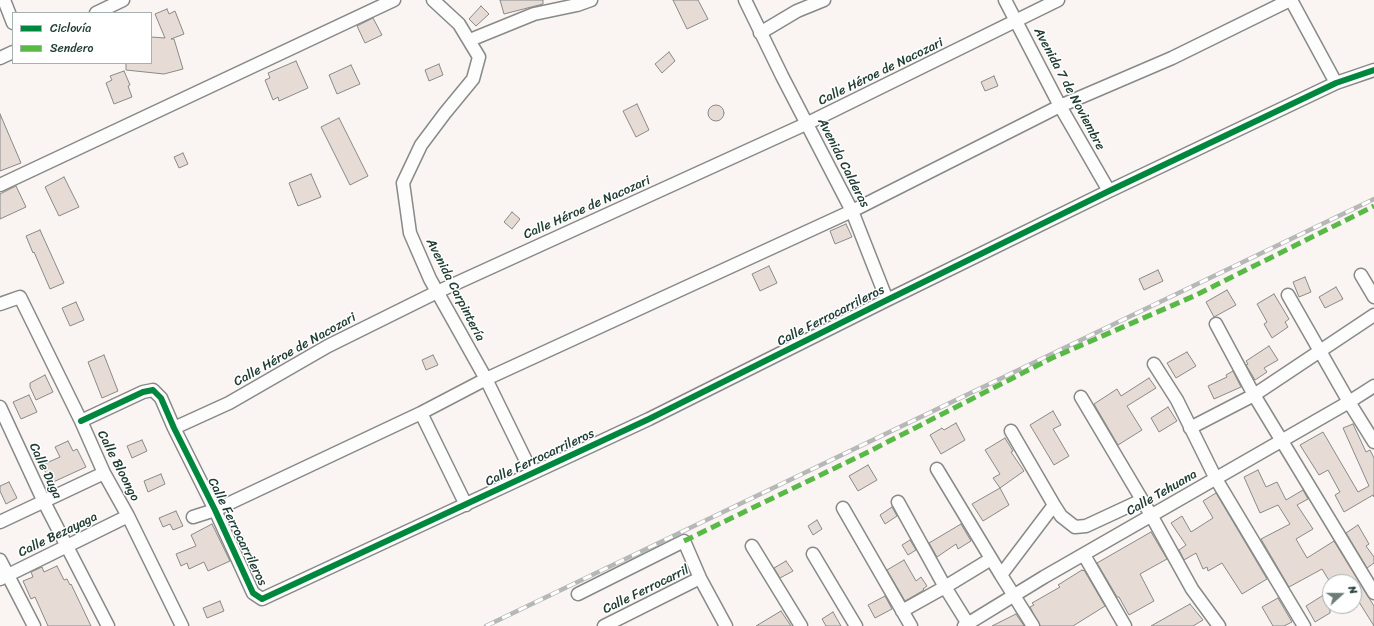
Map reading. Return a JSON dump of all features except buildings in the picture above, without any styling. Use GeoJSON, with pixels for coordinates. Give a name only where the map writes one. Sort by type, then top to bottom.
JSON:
{"type":"FeatureCollection","features":[{"type":"Feature","properties":{"kind":"street"},"geometry":{"type":"LineString","coordinates":[[4,0],[12,21]]}},
{"type":"Feature","properties":{"kind":"street"},"geometry":{"type":"LineString","coordinates":[[98,12],[123,0]]}},
{"type":"Feature","properties":{"kind":"street"},"geometry":{"type":"LineString","coordinates":[[0,185],[394,0]]}},
{"type":"Feature","properties":{"kind":"street"},"geometry":{"type":"LineString","coordinates":[[440,3],[459,24],[470,40],[534,14],[577,5],[591,0]]}},
{"type":"Feature","properties":{"kind":"street","name":"Avenida Calderas"},"geometry":{"type":"LineString","coordinates":[[745,0],[760,33],[852,211],[887,300]]}},
{"type":"Feature","properties":{"kind":"street"},"geometry":{"type":"LineString","coordinates":[[760,33],[796,11],[824,0]]}},
{"type":"Feature","properties":{"kind":"street","name":"Avenida 7 de Noviembre"},"geometry":{"type":"LineString","coordinates":[[1006,0],[1060,106],[1109,191]]}},
{"type":"Feature","properties":{"kind":"street","name":"Calle Héroe de Nacozari"},"geometry":{"type":"LineString","coordinates":[[174,428],[229,403],[328,346],[437,292],[808,124],[1058,0]]}},
{"type":"Feature","properties":{"kind":"street"},"geometry":{"type":"LineString","coordinates":[[194,517],[214,510],[421,413],[486,379],[852,211],[1060,106],[1172,58],[1291,0],[1336,83]]}},
{"type":"Feature","properties":{"kind":"street","name":"Avenida Carpintería"},"geometry":{"type":"LineString","coordinates":[[470,40],[480,57],[474,79],[445,113],[422,145],[403,183],[410,233],[437,292],[486,379],[532,473]]}},
{"type":"Feature","properties":{"kind":"street"},"geometry":{"type":"LineString","coordinates":[[0,58],[12,52]]}},
{"type":"Feature","properties":{"kind":"street","name":"Calle Ferrocarrileros"},"geometry":{"type":"LineString","coordinates":[[81,421],[143,392],[153,390],[161,398],[252,593],[262,599],[649,419],[1109,191],[1336,83],[1374,70]]}},
{"type":"Feature","properties":{"kind":"street"},"geometry":{"type":"LineString","coordinates":[[1361,274],[1374,297]]}},
{"type":"Feature","properties":{"kind":"street"},"geometry":{"type":"LineString","coordinates":[[1288,295],[1349,402],[1374,442]]}},
{"type":"Feature","properties":{"kind":"street","name":"Calle Bloongo"},"geometry":{"type":"LineString","coordinates":[[0,304],[20,297],[81,421],[104,473],[128,516],[182,626]]}},
{"type":"Feature","properties":{"kind":"street"},"geometry":{"type":"LineString","coordinates":[[1190,428],[1254,395],[1374,315]]}},
{"type":"Feature","properties":{"kind":"street"},"geometry":{"type":"LineString","coordinates":[[1216,324],[1254,395],[1374,593]]}},
{"type":"Feature","properties":{"kind":"street"},"geometry":{"type":"LineString","coordinates":[[1154,364],[1177,400],[1216,478],[1304,626]]}},
{"type":"Feature","properties":{"kind":"street","name":"Calle Tehuana"},"geometry":{"type":"LineString","coordinates":[[966,625],[1044,577],[1349,402],[1374,386]]}},
{"type":"Feature","properties":{"kind":"street"},"geometry":{"type":"LineString","coordinates":[[1081,397],[1151,515],[1192,589],[1219,626]]}},
{"type":"Feature","properties":{"kind":"street","name":"Calle Duga"},"geometry":{"type":"LineString","coordinates":[[0,407],[44,502],[108,626]]}},
{"type":"Feature","properties":{"kind":"street"},"geometry":{"type":"LineString","coordinates":[[421,413],[466,505]]}},
{"type":"Feature","properties":{"kind":"street"},"geometry":{"type":"LineString","coordinates":[[1011,431],[1061,516],[1075,527],[1086,526],[1142,500]]}},
{"type":"Feature","properties":{"kind":"street"},"geometry":{"type":"LineString","coordinates":[[937,469],[1013,596],[1033,626]]}},
{"type":"Feature","properties":{"kind":"street"},"geometry":{"type":"LineString","coordinates":[[0,522],[104,473]]}},
{"type":"Feature","properties":{"kind":"street"},"geometry":{"type":"LineString","coordinates":[[898,502],[966,625]]}},
{"type":"Feature","properties":{"kind":"street"},"geometry":{"type":"LineString","coordinates":[[1001,575],[1054,505]]}},
{"type":"Feature","properties":{"kind":"street"},"geometry":{"type":"LineString","coordinates":[[843,508],[911,626]]}},
{"type":"Feature","properties":{"kind":"street","name":"Calle Bezayaga"},"geometry":{"type":"LineString","coordinates":[[4,577],[128,516]]}},
{"type":"Feature","properties":{"kind":"street"},"geometry":{"type":"LineString","coordinates":[[578,594],[684,541],[700,578],[726,626]]}},
{"type":"Feature","properties":{"kind":"street"},"geometry":{"type":"LineString","coordinates":[[752,546],[801,626]]}},
{"type":"Feature","properties":{"kind":"street"},"geometry":{"type":"LineString","coordinates":[[813,554],[856,626]]}},
{"type":"Feature","properties":{"kind":"street"},"geometry":{"type":"LineString","coordinates":[[1084,555],[1125,626]]}},
{"type":"Feature","properties":{"kind":"street"},"geometry":{"type":"LineString","coordinates":[[902,611],[991,559]]}},
{"type":"Feature","properties":{"kind":"street"},"geometry":{"type":"LineString","coordinates":[[0,560],[4,577],[34,626]]}},
{"type":"Feature","properties":{"kind":"street","name":"Calle Ferrocarril"},"geometry":{"type":"LineString","coordinates":[[604,626],[700,578]]}},
{"type":"Feature","properties":{"kind":"railway"},"geometry":{"type":"LineString","coordinates":[[486,626],[1374,199]]}},
{"type":"Feature","properties":{"kind":"marked path"},"geometry":{"type":"LineString","coordinates":[[684,541],[864,454],[1052,358],[1194,296],[1374,206]]}},
{"type":"Feature","properties":{"kind":"cycle path"},"geometry":{"type":"LineString","coordinates":[[81,421],[143,392],[153,390],[161,398],[253,593],[262,599],[649,419],[1109,191],[1336,83],[1374,70]]}}]}
